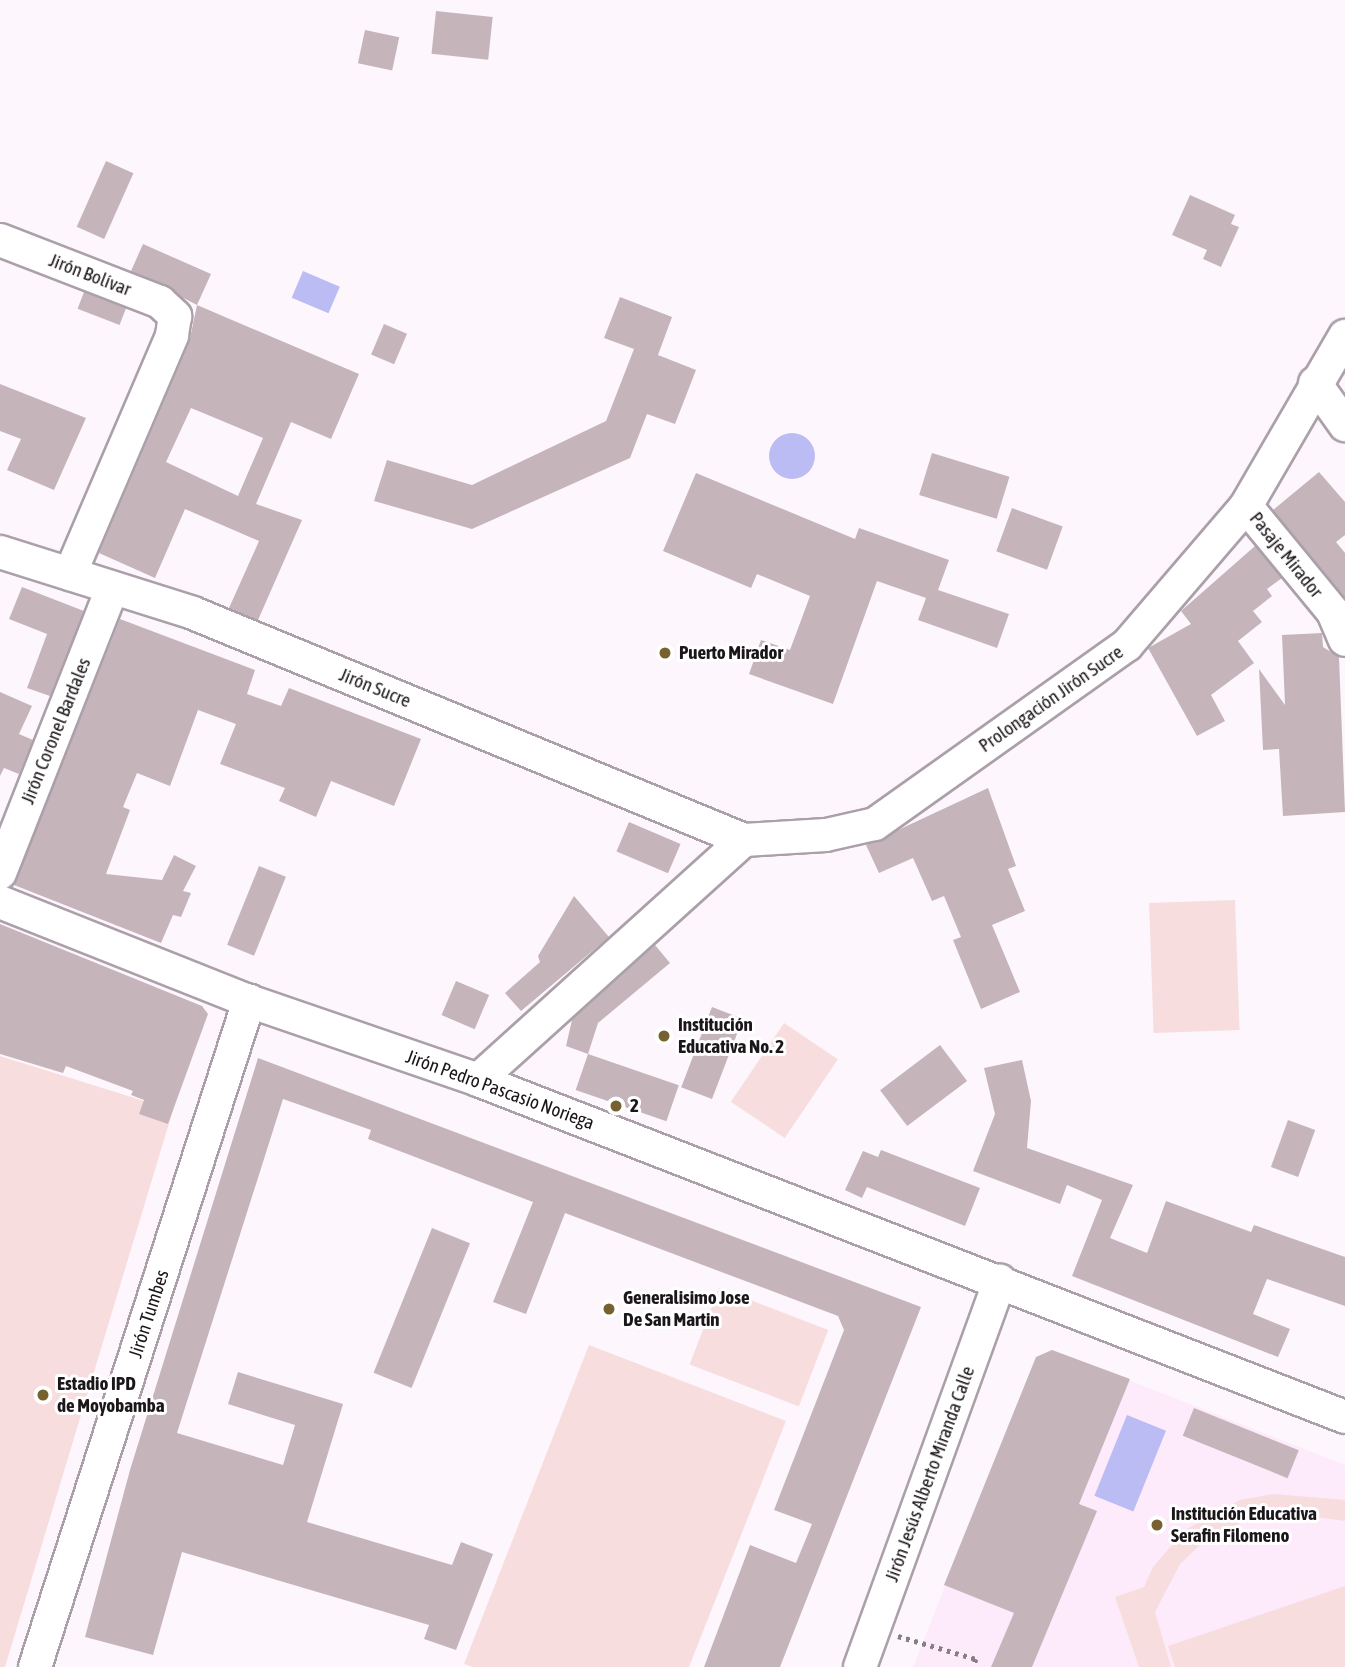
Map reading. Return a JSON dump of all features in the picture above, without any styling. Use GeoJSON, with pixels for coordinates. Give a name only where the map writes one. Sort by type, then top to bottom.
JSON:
{"type":"FeatureCollection","features":[{"type":"Feature","properties":{"kind":"street","name":"Jirón Bolívar"},"geometry":{"type":"LineString","coordinates":[[0,240],[160,302],[175,316],[172,336],[70,575]]}},
{"type":"Feature","properties":{"kind":"street","name":"Prolongación Jirón Sucre"},"geometry":{"type":"LineString","coordinates":[[744,840],[826,835],[875,824],[1127,645],[1246,506],[1315,383],[1345,336]]}},
{"type":"Feature","properties":{"kind":"street"},"geometry":{"type":"LineString","coordinates":[[1315,383],[1345,425]]}},
{"type":"Feature","properties":{"kind":"street","name":"Pasaje Mirador"},"geometry":{"type":"LineString","coordinates":[[1246,506],[1333,612],[1345,640]]}},
{"type":"Feature","properties":{"kind":"street","name":"Jirón Sucre"},"geometry":{"type":"LineString","coordinates":[[0,552],[193,613],[744,840]]}},
{"type":"Feature","properties":{"kind":"street","name":"Jirón Coronel Bardales"},"geometry":{"type":"LineString","coordinates":[[0,873],[112,589]]}},
{"type":"Feature","properties":{"kind":"street"},"geometry":{"type":"LineString","coordinates":[[478,1080],[744,840]]}},
{"type":"Feature","properties":{"kind":"street","name":"Jirón Pedro Pascasio Noriega"},"geometry":{"type":"LineString","coordinates":[[0,902],[249,1001],[478,1080],[1000,1280],[1345,1417]]}},
{"type":"Feature","properties":{"kind":"street","name":"Jirón Tumbes"},"geometry":{"type":"LineString","coordinates":[[35,1667],[249,1001]]}},
{"type":"Feature","properties":{"kind":"street","name":"Jirón Jesús Alberto Miranda Calle"},"geometry":{"type":"LineString","coordinates":[[860,1667],[1000,1280]]}},
{"type":"Feature","properties":{"kind":"path"},"geometry":{"type":"LineString","coordinates":[[874,1629],[976,1659],[974,1667]]}},
{"type":"Feature","properties":{"kind":"shaded area"},"geometry":{"type":"Polygon","coordinates":[[[1235,900],[1240,1030],[1154,1033],[1149,903],[1235,900]]]}},
{"type":"Feature","properties":{"kind":"shaded area"},"geometry":{"type":"Polygon","coordinates":[[[784,1023],[838,1059],[785,1138],[731,1102],[784,1023]]]}},
{"type":"Feature","properties":{"kind":"shaded area","name":"Estadio IPD de Moyobamba"},"geometry":{"type":"Polygon","coordinates":[[[0,1056],[173,1110],[5,1667],[0,1667],[0,1056]]]}},
{"type":"Feature","properties":{"kind":"shaded area"},"geometry":{"type":"Polygon","coordinates":[[[719,1288],[828,1330],[799,1406],[690,1365],[719,1288]]]}},
{"type":"Feature","properties":{"kind":"shaded area"},"geometry":{"type":"Polygon","coordinates":[[[589,1345],[786,1421],[689,1667],[473,1667],[464,1664],[589,1345]]]}},
{"type":"Feature","properties":{"kind":"shaded area","name":"Institución Educativa Serafin Filomeno"},"geometry":{"type":"Polygon","coordinates":[[[1052,1350],[1345,1465],[1345,1667],[913,1667],[1036,1357],[1052,1350]]]}},
{"type":"Feature","properties":{"kind":"shaded area"},"geometry":{"type":"Polygon","coordinates":[[[1273,1494],[1345,1500],[1345,1521],[1277,1512],[1248,1519],[1201,1544],[1180,1564],[1155,1612],[1171,1667],[1139,1667],[1115,1597],[1144,1587],[1153,1567],[1185,1530],[1240,1500],[1273,1494]]]}},
{"type":"Feature","properties":{"kind":"shaded area"},"geometry":{"type":"Polygon","coordinates":[[[1345,1586],[1345,1667],[1175,1667],[1168,1646],[1345,1586]]]}},
{"type":"Feature","properties":{"kind":"water"},"geometry":{"type":"Polygon","coordinates":[[[303,271],[340,287],[328,313],[292,298],[303,271]]]}},
{"type":"Feature","properties":{"kind":"water"},"geometry":{"type":"Polygon","coordinates":[[[792,433],[808,440],[815,456],[808,472],[792,479],[776,472],[769,456],[776,440],[792,433]]]}},
{"type":"Feature","properties":{"kind":"water"},"geometry":{"type":"Polygon","coordinates":[[[1127,1415],[1166,1431],[1133,1511],[1094,1496],[1127,1415]]]}},
{"type":"Feature","properties":{"kind":"building"},"geometry":{"type":"Polygon","coordinates":[[[436,11],[493,17],[488,60],[432,54],[436,11]]]}},
{"type":"Feature","properties":{"kind":"building"},"geometry":{"type":"Polygon","coordinates":[[[365,30],[399,37],[392,71],[358,63],[365,30]]]}},
{"type":"Feature","properties":{"kind":"building"},"geometry":{"type":"Polygon","coordinates":[[[106,161],[133,173],[104,239],[77,227],[106,161]]]}},
{"type":"Feature","properties":{"kind":"building"},"geometry":{"type":"Polygon","coordinates":[[[1190,195],[1235,215],[1231,224],[1239,227],[1221,267],[1203,259],[1207,250],[1172,235],[1190,195]]]}},
{"type":"Feature","properties":{"kind":"building"},"geometry":{"type":"Polygon","coordinates":[[[143,244],[211,274],[197,305],[131,271],[143,244]]]}},
{"type":"Feature","properties":{"kind":"building"},"geometry":{"type":"Polygon","coordinates":[[[84,292],[126,308],[120,325],[78,309],[84,292]]]}},
{"type":"Feature","properties":{"kind":"building"},"geometry":{"type":"Polygon","coordinates":[[[620,297],[672,317],[658,355],[696,370],[675,424],[647,414],[630,458],[472,529],[374,501],[387,460],[472,485],[606,421],[634,349],[604,338],[620,297]]]}},
{"type":"Feature","properties":{"kind":"building"},"geometry":{"type":"Polygon","coordinates":[[[197,305],[359,374],[331,439],[291,422],[256,504],[302,520],[258,620],[229,608],[259,541],[185,509],[155,578],[99,553],[189,343],[197,305]],[[191,408],[166,462],[238,496],[263,438],[191,408]]]}},
{"type":"Feature","properties":{"kind":"building"},"geometry":{"type":"Polygon","coordinates":[[[384,324],[407,334],[394,364],[371,354],[384,324]]]}},
{"type":"Feature","properties":{"kind":"building"},"geometry":{"type":"Polygon","coordinates":[[[0,384],[86,418],[54,490],[7,470],[21,439],[0,431],[0,384]]]}},
{"type":"Feature","properties":{"kind":"building"},"geometry":{"type":"Polygon","coordinates":[[[932,453],[1009,477],[997,519],[919,495],[932,453]]]}},
{"type":"Feature","properties":{"kind":"building"},"geometry":{"type":"Polygon","coordinates":[[[1319,472],[1345,502],[1345,535],[1336,542],[1345,553],[1345,598],[1273,510],[1319,472]]]}},
{"type":"Feature","properties":{"kind":"building"},"geometry":{"type":"Polygon","coordinates":[[[696,473],[855,539],[859,528],[949,560],[938,590],[1009,614],[997,648],[918,620],[926,598],[877,581],[833,704],[749,674],[761,640],[790,650],[810,596],[757,574],[751,588],[663,551],[696,473]]]}},
{"type":"Feature","properties":{"kind":"building"},"geometry":{"type":"Polygon","coordinates":[[[1012,508],[1063,526],[1047,570],[996,551],[1012,508]]]}},
{"type":"Feature","properties":{"kind":"building"},"geometry":{"type":"Polygon","coordinates":[[[1255,546],[1282,578],[1267,589],[1272,596],[1253,611],[1262,622],[1238,641],[1254,663],[1211,695],[1225,721],[1197,736],[1148,648],[1191,624],[1181,611],[1255,546]]]}},
{"type":"Feature","properties":{"kind":"building"},"geometry":{"type":"Polygon","coordinates":[[[22,587],[84,611],[50,696],[27,688],[47,634],[9,619],[22,587]]]}},
{"type":"Feature","properties":{"kind":"building"},"geometry":{"type":"Polygon","coordinates":[[[120,619],[255,670],[247,694],[281,706],[289,688],[421,739],[394,806],[331,781],[316,817],[279,801],[285,788],[220,764],[236,724],[198,710],[170,786],[137,773],[123,807],[130,810],[106,874],[162,880],[174,855],[196,866],[183,891],[191,893],[181,917],[173,915],[161,943],[14,885],[120,619]]]}},
{"type":"Feature","properties":{"kind":"building"},"geometry":{"type":"Polygon","coordinates":[[[1322,633],[1323,647],[1339,657],[1345,812],[1283,816],[1279,749],[1263,750],[1259,669],[1285,705],[1282,635],[1322,633]]]}},
{"type":"Feature","properties":{"kind":"building"},"geometry":{"type":"Polygon","coordinates":[[[0,692],[32,706],[19,734],[33,740],[19,774],[4,768],[0,776],[0,692]]]}},
{"type":"Feature","properties":{"kind":"building"},"geometry":{"type":"Polygon","coordinates":[[[988,788],[1016,866],[1008,869],[1025,911],[992,925],[1020,992],[981,1009],[953,940],[961,937],[944,896],[932,901],[913,858],[879,873],[866,845],[988,788]]]}},
{"type":"Feature","properties":{"kind":"building"},"geometry":{"type":"Polygon","coordinates":[[[629,822],[681,844],[668,873],[616,851],[629,822]]]}},
{"type":"Feature","properties":{"kind":"building"},"geometry":{"type":"Polygon","coordinates":[[[259,866],[286,877],[254,956],[227,945],[259,866]]]}},
{"type":"Feature","properties":{"kind":"building"},"geometry":{"type":"Polygon","coordinates":[[[574,896],[609,937],[521,1011],[505,993],[540,962],[538,956],[574,896]]]}},
{"type":"Feature","properties":{"kind":"building"},"geometry":{"type":"Polygon","coordinates":[[[0,924],[202,1006],[208,1014],[168,1124],[139,1114],[144,1100],[131,1095],[133,1091],[66,1066],[63,1073],[0,1054],[0,924]]]}},
{"type":"Feature","properties":{"kind":"building"},"geometry":{"type":"Polygon","coordinates":[[[655,945],[670,963],[598,1023],[588,1054],[566,1046],[572,1020],[655,945]]]}},
{"type":"Feature","properties":{"kind":"building"},"geometry":{"type":"Polygon","coordinates":[[[456,981],[489,995],[475,1029],[442,1015],[456,981]]]}},
{"type":"Feature","properties":{"kind":"building"},"geometry":{"type":"Polygon","coordinates":[[[712,1007],[743,1019],[712,1099],[681,1087],[712,1007]]]}},
{"type":"Feature","properties":{"kind":"building"},"geometry":{"type":"Polygon","coordinates":[[[940,1045],[967,1081],[907,1126],[880,1090],[940,1045]]]}},
{"type":"Feature","properties":{"kind":"building"},"geometry":{"type":"Polygon","coordinates":[[[588,1054],[679,1085],[666,1121],[576,1090],[588,1054]]]}},
{"type":"Feature","properties":{"kind":"building"},"geometry":{"type":"Polygon","coordinates":[[[258,1058],[921,1307],[780,1667],[704,1667],[750,1545],[796,1563],[812,1524],[774,1510],[844,1330],[838,1316],[565,1213],[526,1314],[493,1302],[533,1202],[368,1139],[371,1130],[283,1099],[177,1433],[283,1465],[295,1425],[228,1404],[238,1372],[343,1404],[307,1522],[452,1565],[461,1542],[493,1554],[456,1650],[424,1639],[429,1625],[182,1552],[153,1655],[85,1637],[130,1470],[258,1058]]]}},
{"type":"Feature","properties":{"kind":"building"},"geometry":{"type":"Polygon","coordinates":[[[1022,1060],[1031,1101],[1027,1148],[1133,1185],[1110,1238],[1147,1253],[1166,1201],[1251,1232],[1254,1225],[1345,1257],[1345,1306],[1267,1279],[1253,1314],[1290,1329],[1278,1357],[1072,1276],[1102,1200],[1067,1185],[1060,1204],[973,1171],[995,1114],[984,1068],[1022,1060]]]}},
{"type":"Feature","properties":{"kind":"building"},"geometry":{"type":"Polygon","coordinates":[[[1288,1120],[1315,1130],[1298,1177],[1271,1167],[1288,1120]]]}},
{"type":"Feature","properties":{"kind":"building"},"geometry":{"type":"Polygon","coordinates":[[[881,1150],[980,1188],[965,1226],[867,1187],[862,1198],[845,1190],[863,1151],[878,1157],[881,1150]]]}},
{"type":"Feature","properties":{"kind":"building"},"geometry":{"type":"Polygon","coordinates":[[[432,1228],[470,1243],[412,1388],[374,1373],[432,1228]]]}},
{"type":"Feature","properties":{"kind":"building"},"geometry":{"type":"Polygon","coordinates":[[[1052,1350],[1130,1379],[1079,1504],[1097,1511],[1032,1667],[991,1667],[1014,1613],[944,1585],[1036,1357],[1052,1350]]]}},
{"type":"Feature","properties":{"kind":"building"},"geometry":{"type":"Polygon","coordinates":[[[1194,1408],[1299,1450],[1288,1478],[1183,1436],[1194,1408]]]}},
{"type":"Feature","properties":{"kind":"place","name":"Puerto Mirador"},"geometry":{"type":"Point","coordinates":[665,653]}},
{"type":"Feature","properties":{"kind":"place","name":"Institución Educativa No. 2"},"geometry":{"type":"Point","coordinates":[664,1036]}},
{"type":"Feature","properties":{"kind":"place","name":"2"},"geometry":{"type":"Point","coordinates":[616,1106]}},
{"type":"Feature","properties":{"kind":"place","name":"Generalisimo Jose De San Martin"},"geometry":{"type":"Point","coordinates":[609,1309]}},
{"type":"Feature","properties":{"kind":"place","name":"Estadio IPD de Moyobamba"},"geometry":{"type":"Point","coordinates":[43,1395]}},
{"type":"Feature","properties":{"kind":"place","name":"Institución Educativa Serafin Filomeno"},"geometry":{"type":"Point","coordinates":[1157,1525]}}]}
